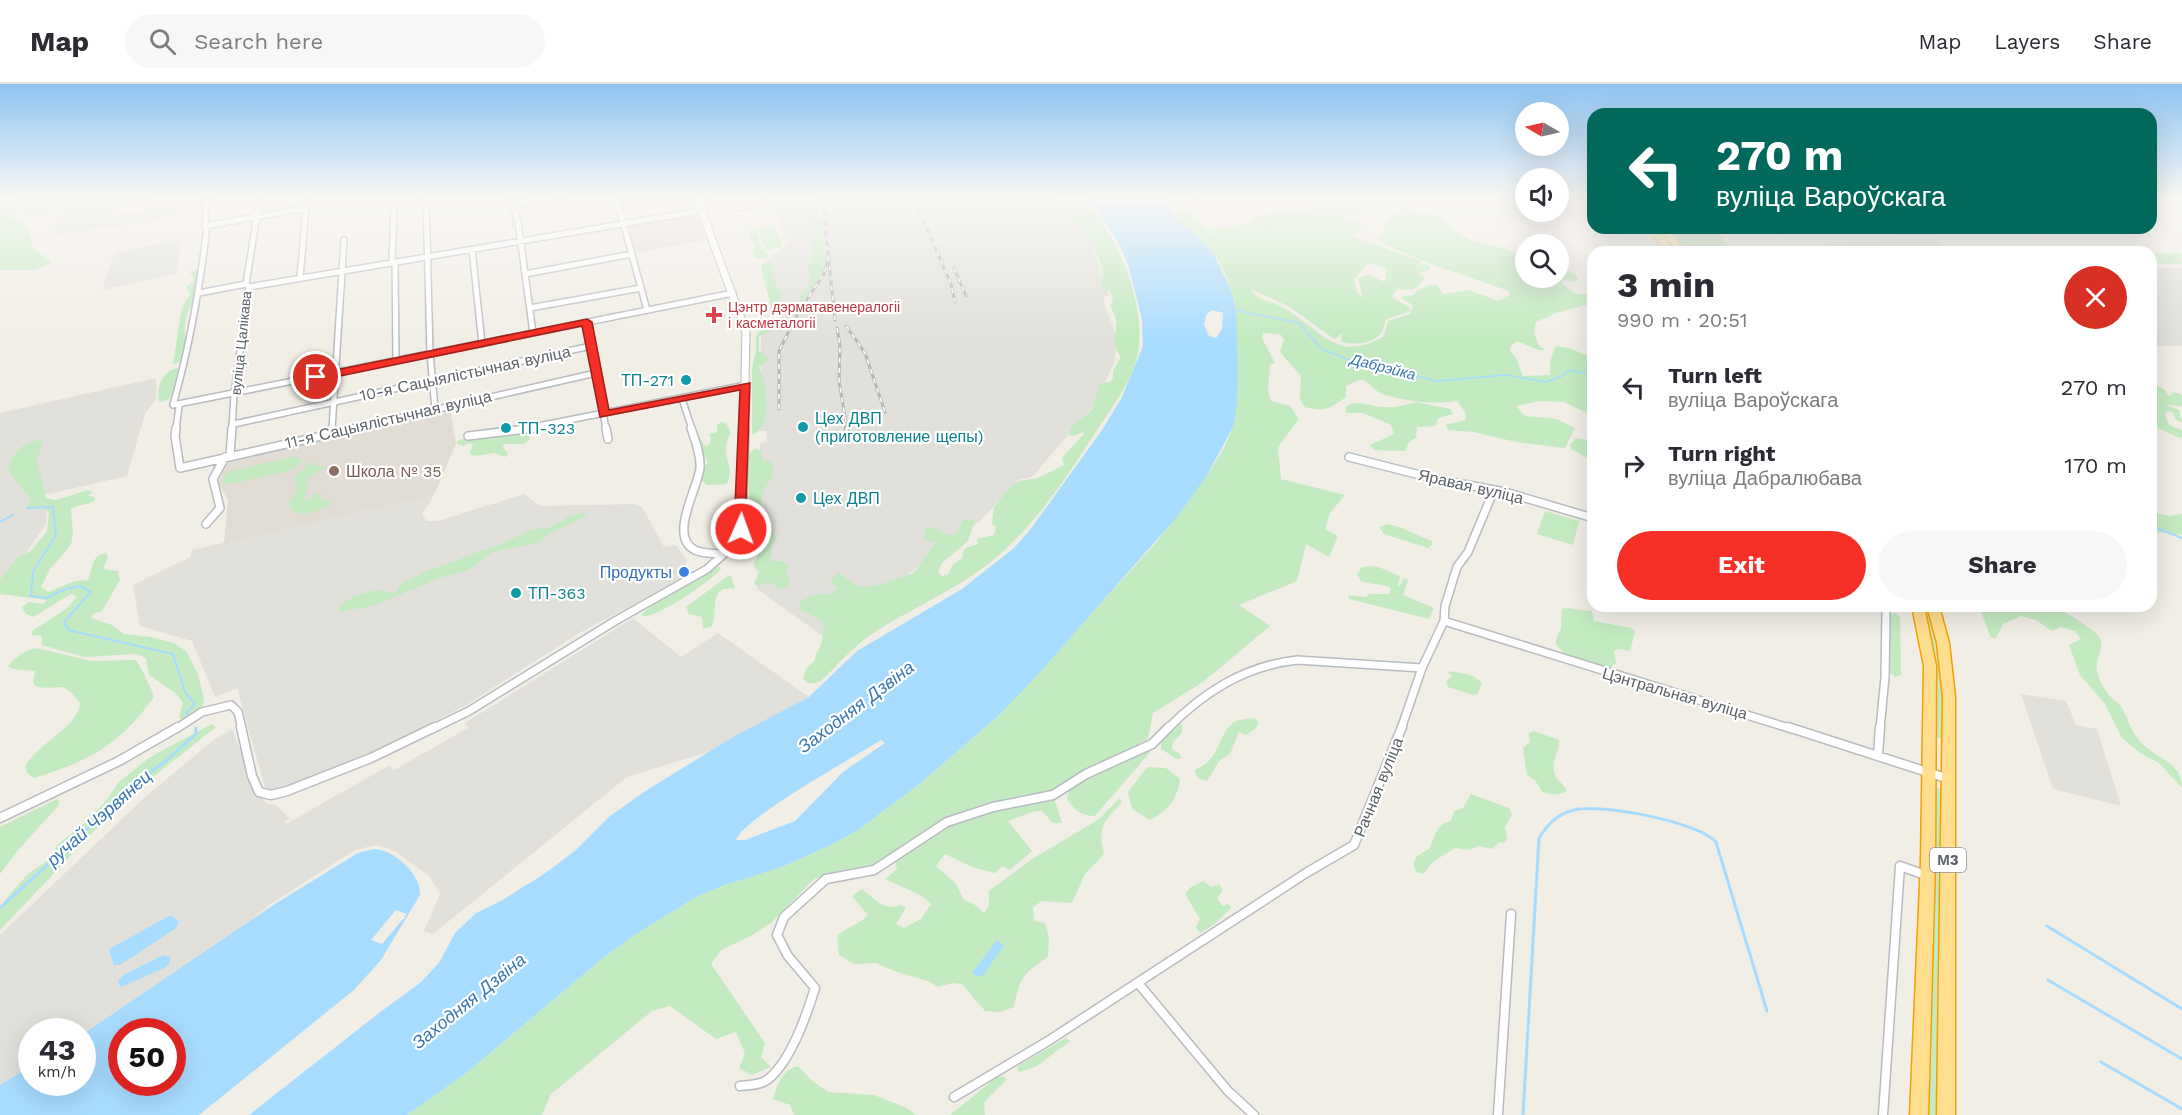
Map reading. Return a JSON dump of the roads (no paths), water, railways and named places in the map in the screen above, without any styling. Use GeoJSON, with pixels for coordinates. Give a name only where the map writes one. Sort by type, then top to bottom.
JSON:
{"type":"FeatureCollection","features":[{"type":"Feature","properties":{"kind":"highway","name":"М3"},"geometry":{"type":"LineString","coordinates":[[1919,612],[1930,666],[1930,772],[1919,1115]]}},
{"type":"Feature","properties":{"kind":"highway","name":"М3"},"geometry":{"type":"LineString","coordinates":[[1935,612],[1943,643],[1949,697],[1946,1115]]}},
{"type":"Feature","properties":{"kind":"main road"},"geometry":{"type":"LineString","coordinates":[[716,244],[746,332],[741,529],[734,545]]}},
{"type":"Feature","properties":{"kind":"street"},"geometry":{"type":"LineString","coordinates":[[205,244],[199,293],[176,406],[733,293]]}},
{"type":"Feature","properties":{"kind":"street","name":"вуліца Цалікава"},"geometry":{"type":"LineString","coordinates":[[206,524],[219,512],[221,503],[213,483],[217,468],[227,456],[234,424],[234,394],[254,244]]}},
{"type":"Feature","properties":{"kind":"street"},"geometry":{"type":"LineString","coordinates":[[300,278],[303,244]]}},
{"type":"Feature","properties":{"kind":"street"},"geometry":{"type":"LineString","coordinates":[[332,432],[344,244]]}},
{"type":"Feature","properties":{"kind":"street"},"geometry":{"type":"LineString","coordinates":[[394,244],[396,360]]}},
{"type":"Feature","properties":{"kind":"street"},"geometry":{"type":"LineString","coordinates":[[428,244],[430,353],[435,409]]}},
{"type":"Feature","properties":{"kind":"street"},"geometry":{"type":"LineString","coordinates":[[199,293],[505,244]]}},
{"type":"Feature","properties":{"kind":"street"},"geometry":{"type":"LineString","coordinates":[[519,244],[531,308],[533,333]]}},
{"type":"Feature","properties":{"kind":"street"},"geometry":{"type":"LineString","coordinates":[[629,244],[647,310]]}},
{"type":"Feature","properties":{"kind":"street"},"geometry":{"type":"LineString","coordinates":[[472,249],[482,344]]}},
{"type":"Feature","properties":{"kind":"street"},"geometry":{"type":"LineString","coordinates":[[525,274],[632,254]]}},
{"type":"Feature","properties":{"kind":"street"},"geometry":{"type":"LineString","coordinates":[[531,308],[641,288]]}},
{"type":"Feature","properties":{"kind":"street"},"geometry":{"type":"LineString","coordinates":[[587,322],[608,439]]}},
{"type":"Feature","properties":{"kind":"street","name":"10-я Сацыялістычная вуліца"},"geometry":{"type":"LineString","coordinates":[[234,424],[591,345]]}},
{"type":"Feature","properties":{"kind":"street","name":"11-я Сацыялістычная вуліца"},"geometry":{"type":"LineString","coordinates":[[176,406],[175,436],[180,468],[596,373]]}},
{"type":"Feature","properties":{"kind":"street"},"geometry":{"type":"LineString","coordinates":[[468,436],[521,430],[604,415],[746,385]]}},
{"type":"Feature","properties":{"kind":"street"},"geometry":{"type":"LineString","coordinates":[[682,399],[700,465],[696,488],[685,513],[685,538],[690,548],[722,554]]}},
{"type":"Feature","properties":{"kind":"street","name":"Яравая вуліца"},"geometry":{"type":"LineString","coordinates":[[1349,457],[1436,479],[1494,490],[1587,516]]}},
{"type":"Feature","properties":{"kind":"street","name":"Рачная вуліца"},"geometry":{"type":"LineString","coordinates":[[954,1097],[1048,1041],[1306,873],[1354,845],[1394,750],[1422,668],[1444,621],[1445,606],[1457,567],[1468,552],[1494,490]]}},
{"type":"Feature","properties":{"kind":"street"},"geometry":{"type":"LineString","coordinates":[[0,818],[158,741],[206,710],[220,705],[231,705],[238,712],[252,776],[259,792],[270,795],[287,791],[371,758],[469,711],[615,621],[706,569],[734,545]]}},
{"type":"Feature","properties":{"kind":"street"},"geometry":{"type":"LineString","coordinates":[[1878,755],[1886,677],[1886,612]]}},
{"type":"Feature","properties":{"kind":"street","name":"Цэнтральная вуліца"},"geometry":{"type":"LineString","coordinates":[[1444,621],[1949,779]]}},
{"type":"Feature","properties":{"kind":"street"},"geometry":{"type":"LineString","coordinates":[[740,1086],[768,1080],[781,1064],[810,1006],[815,988],[785,951],[777,935],[784,916],[826,879],[874,870],[947,822],[993,807],[1053,795],[1086,774],[1152,744],[1191,705],[1224,682],[1250,670],[1278,662],[1297,660],[1422,668]]}},
{"type":"Feature","properties":{"kind":"street"},"geometry":{"type":"LineString","coordinates":[[1883,1115],[1900,866],[1928,876]]}},
{"type":"Feature","properties":{"kind":"street"},"geometry":{"type":"LineString","coordinates":[[1498,1115],[1511,914]]}},
{"type":"Feature","properties":{"kind":"street"},"geometry":{"type":"LineString","coordinates":[[1137,983],[1228,1091],[1254,1115]]}},
{"type":"Feature","properties":{"kind":"water","name":"Заходняя Дзвіна"},"geometry":{"type":"Polygon","coordinates":[[[1119,244],[1206,244],[1212,250],[1231,290],[1236,310],[1238,370],[1237,406],[1233,427],[1206,477],[1176,518],[1032,681],[997,717],[917,786],[858,830],[782,867],[698,896],[636,934],[603,958],[465,1074],[407,1115],[249,1115],[420,983],[439,963],[455,933],[476,913],[501,901],[544,874],[576,850],[610,816],[647,790],[733,737],[809,697],[857,651],[962,589],[1014,548],[1030,530],[1102,430],[1121,399],[1143,346],[1142,320],[1129,267],[1119,244]],[[1212,310],[1206,315],[1204,325],[1209,336],[1216,338],[1222,329],[1223,313],[1212,310]],[[881,740],[778,803],[743,830],[736,840],[745,840],[795,821],[843,772],[885,743],[881,740]]]}},
{"type":"Feature","properties":{"kind":"water"},"geometry":{"type":"Polygon","coordinates":[[[373,849],[389,853],[405,864],[416,879],[420,895],[381,960],[354,990],[199,1115],[0,1115],[0,1085],[18,1074],[18,1096],[96,1096],[96,1025],[275,904],[358,853],[373,849]]]}},
{"type":"Feature","properties":{"kind":"water"},"geometry":{"type":"Polygon","coordinates":[[[169,916],[173,916],[179,922],[175,929],[120,965],[114,965],[109,951],[111,948],[169,916]]]}},
{"type":"Feature","properties":{"kind":"water"},"geometry":{"type":"Polygon","coordinates":[[[997,940],[1004,946],[983,975],[980,977],[972,973],[997,940]]]}},
{"type":"Feature","properties":{"kind":"water"},"geometry":{"type":"Polygon","coordinates":[[[163,955],[171,957],[169,964],[164,968],[121,987],[118,981],[123,975],[163,955]]]}},
{"type":"Feature","properties":{"kind":"waterway","name":"Дабрэйка"},"geometry":{"type":"LineString","coordinates":[[1234,310],[1299,323],[1322,349],[1349,360],[1437,381],[1506,375],[1546,382],[1562,376],[1569,370],[1587,374]]}},
{"type":"Feature","properties":{"kind":"waterway","name":"ручай Чэрвянец"},"geometry":{"type":"LineString","coordinates":[[27,508],[53,507],[56,535],[33,572],[31,596],[46,598],[66,589],[80,586],[91,592],[64,622],[68,630],[173,654],[185,692],[195,704],[186,713],[189,718]]}},
{"type":"Feature","properties":{"kind":"waterway","name":"ручай Чэрвянец"},"geometry":{"type":"LineString","coordinates":[[0,522],[13,515]]}},
{"type":"Feature","properties":{"kind":"waterway","name":"Дабрэйка"},"geometry":{"type":"LineString","coordinates":[[2157,528],[2182,538]]}},
{"type":"Feature","properties":{"kind":"waterway","name":"ручай Чэрвянец"},"geometry":{"type":"LineString","coordinates":[[0,908],[150,772],[196,734],[196,728]]}},
{"type":"Feature","properties":{"kind":"waterway"},"geometry":{"type":"LineString","coordinates":[[1523,1115],[1539,838],[1546,828],[1563,814],[1574,810],[1605,809],[1648,816],[1690,828],[1716,842],[1767,1011]]}},
{"type":"Feature","properties":{"kind":"waterway"},"geometry":{"type":"LineString","coordinates":[[2047,926],[2182,1009]]}},
{"type":"Feature","properties":{"kind":"waterway"},"geometry":{"type":"LineString","coordinates":[[2048,980],[2182,1059]]}},
{"type":"Feature","properties":{"kind":"waterway"},"geometry":{"type":"LineString","coordinates":[[2101,1062],[2182,1109]]}},
{"type":"Feature","properties":{"kind":"railway"},"geometry":{"type":"LineString","coordinates":[[827,244],[829,259]]}},
{"type":"Feature","properties":{"kind":"railway"},"geometry":{"type":"LineString","coordinates":[[934,244],[951,284],[955,302]]}},
{"type":"Feature","properties":{"kind":"railway"},"geometry":{"type":"LineString","coordinates":[[779,409],[779,351],[798,313],[824,274],[829,259]]}},
{"type":"Feature","properties":{"kind":"railway"},"geometry":{"type":"LineString","coordinates":[[829,259],[835,320]]}},
{"type":"Feature","properties":{"kind":"railway"},"geometry":{"type":"LineString","coordinates":[[954,268],[966,296]]}},
{"type":"Feature","properties":{"kind":"railway"},"geometry":{"type":"LineString","coordinates":[[846,326],[865,353],[885,412]]}},
{"type":"Feature","properties":{"kind":"railway"},"geometry":{"type":"LineString","coordinates":[[837,328],[840,345],[839,381],[847,429]]}},
{"type":"Feature","properties":{"kind":"place","name":"Цэнтр дэрматавенералогіі і касметалогіі"},"geometry":{"type":"Point","coordinates":[714,315]}},
{"type":"Feature","properties":{"kind":"place","name":"ТП-271"},"geometry":{"type":"Point","coordinates":[686,380]}},
{"type":"Feature","properties":{"kind":"place","name":"Цех ДВП (приготовление щепы)"},"geometry":{"type":"Point","coordinates":[803,427]}},
{"type":"Feature","properties":{"kind":"place","name":"ТП-323"},"geometry":{"type":"Point","coordinates":[506,428]}},
{"type":"Feature","properties":{"kind":"place","name":"Школа № 35"},"geometry":{"type":"Point","coordinates":[334,471]}},
{"type":"Feature","properties":{"kind":"place","name":"Цех ДВП"},"geometry":{"type":"Point","coordinates":[801,498]}},
{"type":"Feature","properties":{"kind":"place","name":"Продукты"},"geometry":{"type":"Point","coordinates":[684,572]}},
{"type":"Feature","properties":{"kind":"place","name":"ТП-363"},"geometry":{"type":"Point","coordinates":[516,593]}}]}
